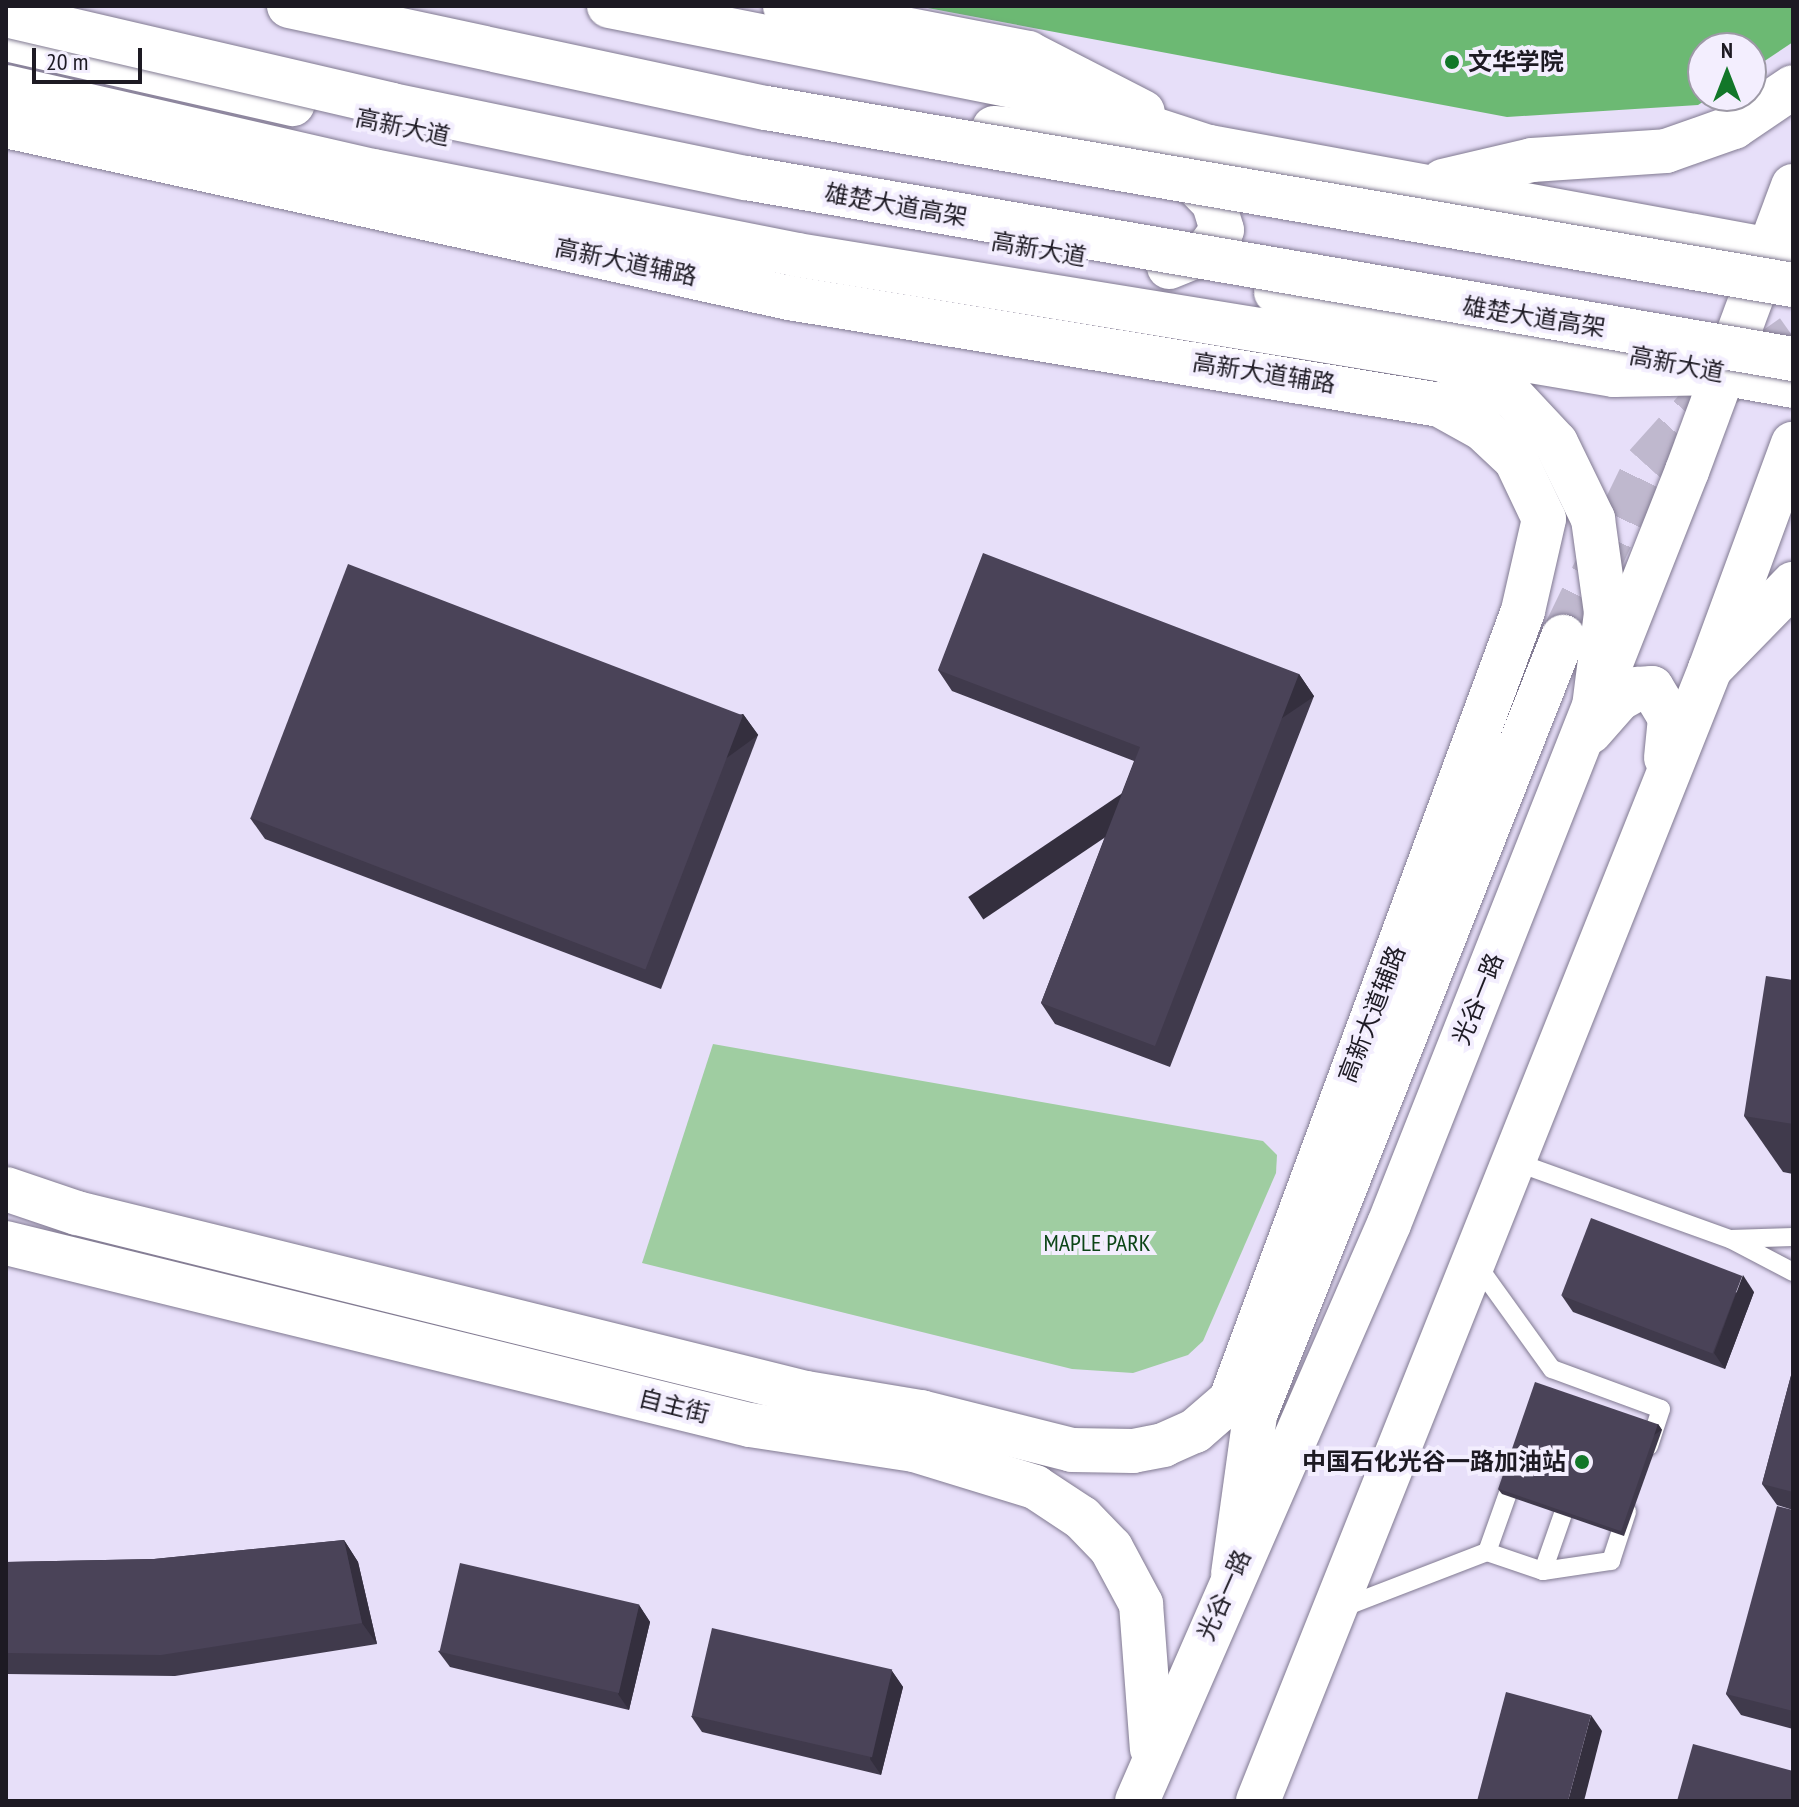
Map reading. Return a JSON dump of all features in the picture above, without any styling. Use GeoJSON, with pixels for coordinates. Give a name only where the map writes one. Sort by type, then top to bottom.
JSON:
{"type":"FeatureCollection","features":[{"type":"Feature","properties":{"kind":"main road"},"geometry":{"type":"LineString","coordinates":[[289,6],[766,108],[1793,285]]}},
{"type":"Feature","properties":{"kind":"main road"},"geometry":{"type":"LineString","coordinates":[[372,6],[753,85],[1175,163],[1214,203],[1222,230],[1206,252],[1160,271]]}},
{"type":"Feature","properties":{"kind":"main road"},"geometry":{"type":"LineString","coordinates":[[609,6],[828,53],[1030,89],[1209,147]]}},
{"type":"Feature","properties":{"kind":"main road"},"geometry":{"type":"LineString","coordinates":[[785,6],[1028,53],[1209,147]]}},
{"type":"Feature","properties":{"kind":"main road","name":"雄楚大道高架"},"geometry":{"type":"LineString","coordinates":[[6,15],[392,105],[746,178],[1793,359]]}},
{"type":"Feature","properties":{"kind":"main road","name":"高新大道"},"geometry":{"type":"LineString","coordinates":[[6,39],[724,192],[1793,386]]}},
{"type":"Feature","properties":{"kind":"main road"},"geometry":{"type":"LineString","coordinates":[[6,87],[374,171],[797,255],[1444,360],[1531,361],[1614,375],[1723,373]]}},
{"type":"Feature","properties":{"kind":"main road"},"geometry":{"type":"LineString","coordinates":[[1426,185],[1532,160],[1666,151],[1734,127],[1793,87]]}},
{"type":"Feature","properties":{"kind":"main road","name":"高新大道辅路"},"geometry":{"type":"LineString","coordinates":[[6,126],[789,298],[1428,403],[1483,429],[1516,460],[1544,519],[1523,611],[1228,1407]]}},
{"type":"Feature","properties":{"kind":"main road"},"geometry":{"type":"LineString","coordinates":[[1021,133],[1209,147],[1781,251]]}},
{"type":"Feature","properties":{"kind":"main road","name":"光谷一路"},"geometry":{"type":"LineString","coordinates":[[1137,1801],[1233,1574],[1389,1224],[1723,373],[1781,251],[1793,186]]}},
{"type":"Feature","properties":{"kind":"main road"},"geometry":{"type":"LineString","coordinates":[[1444,360],[1513,397],[1556,443],[1593,519],[1606,613],[1587,725]]}},
{"type":"Feature","properties":{"kind":"main road"},"geometry":{"type":"LineString","coordinates":[[1258,1801],[1471,1257],[1710,669],[1793,444]]}},
{"type":"Feature","properties":{"kind":"main road"},"geometry":{"type":"LineString","coordinates":[[1710,669],[1793,584]]}},
{"type":"Feature","properties":{"kind":"main road"},"geometry":{"type":"LineString","coordinates":[[1233,1574],[1255,1415],[1563,637]]}},
{"type":"Feature","properties":{"kind":"main road"},"geometry":{"type":"LineString","coordinates":[[1587,725],[1619,699],[1637,689],[1652,688],[1670,718],[1665,776]]}},
{"type":"Feature","properties":{"kind":"main road","name":"自主街"},"geometry":{"type":"LineString","coordinates":[[6,1189],[77,1213],[806,1393],[921,1412],[1072,1450],[1133,1451],[1163,1445],[1195,1431],[1228,1407],[1277,1355]]}},
{"type":"Feature","properties":{"kind":"main road","name":"自主街"},"geometry":{"type":"LineString","coordinates":[[6,1243],[750,1425],[914,1450],[1035,1487],[1082,1518],[1111,1548],[1141,1604],[1153,1759]]}},
{"type":"Feature","properties":{"kind":"main road"},"geometry":{"type":"LineString","coordinates":[[6,1253],[70,1258]]}},
{"type":"Feature","properties":{"kind":"lane"},"geometry":{"type":"LineString","coordinates":[[1510,1160],[1730,1239],[1793,1272]]}},
{"type":"Feature","properties":{"kind":"lane"},"geometry":{"type":"LineString","coordinates":[[1730,1239],[1793,1237]]}},
{"type":"Feature","properties":{"kind":"lane"},"geometry":{"type":"LineString","coordinates":[[1471,1257],[1549,1376],[1604,1396],[1661,1409],[1641,1470]]}},
{"type":"Feature","properties":{"kind":"lane"},"geometry":{"type":"LineString","coordinates":[[1487,1552],[1522,1454]]}},
{"type":"Feature","properties":{"kind":"lane"},"geometry":{"type":"LineString","coordinates":[[1543,1571],[1577,1473]]}},
{"type":"Feature","properties":{"kind":"lane"},"geometry":{"type":"LineString","coordinates":[[1332,1611],[1487,1552],[1543,1571],[1611,1561],[1631,1500]]}},
{"type":"Feature","properties":{"kind":"green space","name":"文华学院"},"geometry":{"type":"Polygon","coordinates":[[[917,6],[1793,6],[1793,42],[1767,59],[1767,32],[1687,32],[1687,106],[1507,117],[917,6]]]}},
{"type":"Feature","properties":{"kind":"green space","name":"MAPLE PARK"},"geometry":{"type":"Polygon","coordinates":[[[713,1044],[1263,1141],[1277,1155],[1276,1173],[1203,1341],[1188,1355],[1133,1373],[1072,1369],[642,1263],[713,1044]]]}},
{"type":"Feature","properties":{"kind":"building"},"geometry":{"type":"Polygon","coordinates":[[[983,553],[1299,674],[1155,1046],[1041,1003],[1140,747],[938,670],[983,553]]]}},
{"type":"Feature","properties":{"kind":"building"},"geometry":{"type":"Polygon","coordinates":[[[348,564],[743,716],[645,970],[251,818],[348,564]]]}},
{"type":"Feature","properties":{"kind":"building"},"geometry":{"type":"Polygon","coordinates":[[[1766,976],[1793,980],[1793,1124],[1744,1116],[1766,976]]]}},
{"type":"Feature","properties":{"kind":"building"},"geometry":{"type":"Polygon","coordinates":[[[1591,1218],[1742,1276],[1712,1354],[1561,1295],[1591,1218]]]}},
{"type":"Feature","properties":{"kind":"building"},"geometry":{"type":"Polygon","coordinates":[[[1793,1368],[1793,1492],[1762,1484],[1793,1368]]]}},
{"type":"Feature","properties":{"kind":"building","name":"中国石化光谷一路加油站"},"geometry":{"type":"Polygon","coordinates":[[[1535,1382],[1658,1424],[1621,1531],[1498,1489],[1535,1382]]]}},
{"type":"Feature","properties":{"kind":"building"},"geometry":{"type":"Polygon","coordinates":[[[1777,1506],[1793,1510],[1793,1711],[1726,1694],[1777,1506]]]}},
{"type":"Feature","properties":{"kind":"building"},"geometry":{"type":"Polygon","coordinates":[[[344,1540],[362,1623],[161,1655],[6,1653],[6,1562],[154,1559],[344,1540]]]}},
{"type":"Feature","properties":{"kind":"building"},"geometry":{"type":"Polygon","coordinates":[[[460,1563],[639,1604],[619,1693],[440,1652],[460,1563]]]}},
{"type":"Feature","properties":{"kind":"building"},"geometry":{"type":"Polygon","coordinates":[[[712,1628],[892,1670],[872,1757],[692,1716],[712,1628]]]}},
{"type":"Feature","properties":{"kind":"building"},"geometry":{"type":"Polygon","coordinates":[[[1506,1692],[1591,1715],[1568,1801],[1477,1801],[1506,1692]]]}},
{"type":"Feature","properties":{"kind":"building"},"geometry":{"type":"Polygon","coordinates":[[[1693,1744],[1793,1771],[1793,1801],[1677,1801],[1693,1744]]]}},
{"type":"Feature","properties":{"kind":"tunnel"},"geometry":{"type":"LineString","coordinates":[[1563,637],[1646,465],[1707,397],[1793,336]]}},
{"type":"Feature","properties":{"kind":"place","name":"文华学院"},"geometry":{"type":"Point","coordinates":[1452,62]}},
{"type":"Feature","properties":{"kind":"place","name":"中国石化光谷一路加油站"},"geometry":{"type":"Point","coordinates":[1582,1462]}}]}
